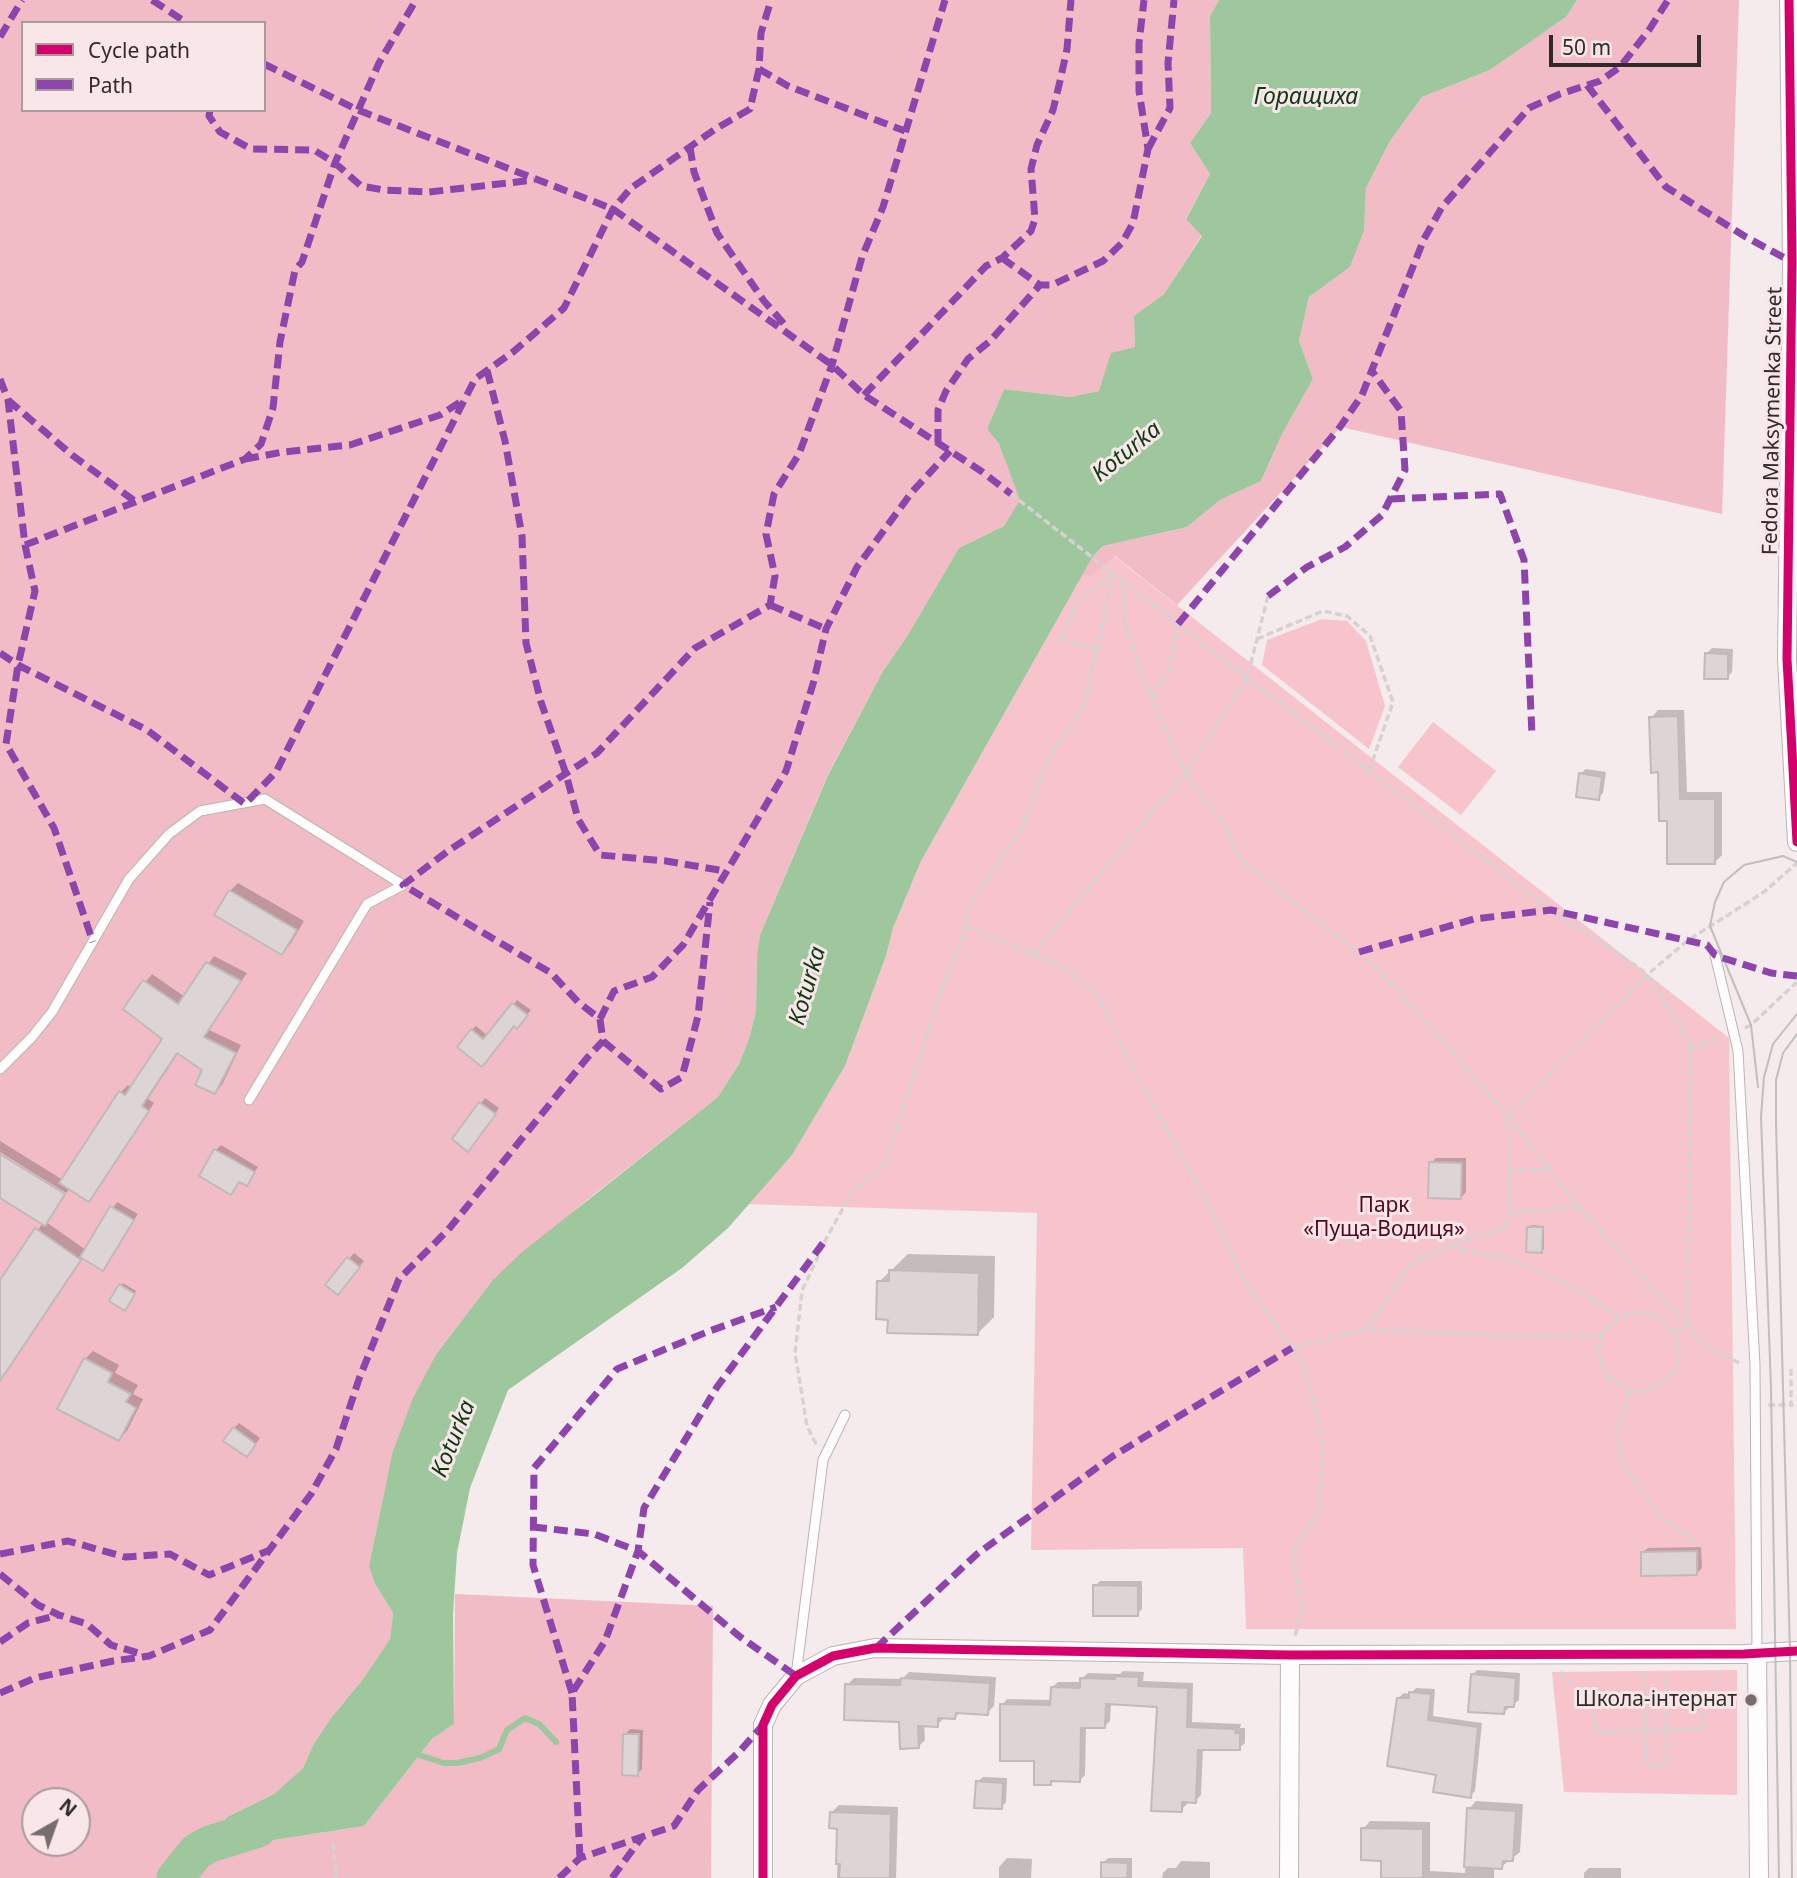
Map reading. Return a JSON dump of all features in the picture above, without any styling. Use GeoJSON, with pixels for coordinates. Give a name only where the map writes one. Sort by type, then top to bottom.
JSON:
{"type":"FeatureCollection","features":[{"type":"Feature","properties":{"kind":"street","name":"Fedora Maksymenka Street"},"geometry":{"type":"LineString","coordinates":[[1789,0],[1794,386],[1787,659],[1797,842]]}},
{"type":"Feature","properties":{"kind":"street"},"geometry":{"type":"LineString","coordinates":[[764,1878],[763,1725],[772,1705],[796,1676],[834,1656],[875,1648],[1290,1655],[1757,1654],[1797,1651]]}},
{"type":"Feature","properties":{"kind":"street"},"geometry":{"type":"LineString","coordinates":[[1757,1654],[1759,1878]]}},
{"type":"Feature","properties":{"kind":"street"},"geometry":{"type":"LineString","coordinates":[[1289,1878],[1290,1655]]}},
{"type":"Feature","properties":{"kind":"lane"},"geometry":{"type":"LineString","coordinates":[[0,1069],[52,1012],[129,879],[169,834],[200,811],[265,799],[402,884],[367,904],[249,1100]]}},
{"type":"Feature","properties":{"kind":"lane"},"geometry":{"type":"LineString","coordinates":[[1716,955],[1738,1051],[1755,1365],[1757,1654]]}},
{"type":"Feature","properties":{"kind":"lane"},"geometry":{"type":"LineString","coordinates":[[796,1676],[823,1460],[845,1415]]}},
{"type":"Feature","properties":{"kind":"path"},"geometry":{"type":"LineString","coordinates":[[1011,494],[1551,910],[1647,975],[1686,1035],[1690,1048],[1688,1324]]}},
{"type":"Feature","properties":{"kind":"path"},"geometry":{"type":"LineString","coordinates":[[823,1460],[807,1426],[795,1353],[802,1291],[852,1192],[886,1163],[965,926],[969,905],[1023,826],[1048,760],[1084,706],[1114,574]]}},
{"type":"Feature","properties":{"kind":"path"},"geometry":{"type":"LineString","coordinates":[[1096,650],[1060,639],[1079,601],[1114,574]]}},
{"type":"Feature","properties":{"kind":"path"},"geometry":{"type":"LineString","coordinates":[[1122,580],[1125,624],[1151,698],[1185,774],[1223,821],[1240,859],[1387,978],[1508,1116],[1578,1206],[1707,1348],[1745,1365],[1755,1365]]}},
{"type":"Feature","properties":{"kind":"path"},"geometry":{"type":"LineString","coordinates":[[1033,954],[1185,774],[1247,678],[1268,596]]}},
{"type":"Feature","properties":{"kind":"path"},"geometry":{"type":"LineString","coordinates":[[1257,639],[1323,611],[1347,616],[1370,636],[1393,702],[1369,771]]}},
{"type":"Feature","properties":{"kind":"path"},"geometry":{"type":"LineString","coordinates":[[1151,698],[1170,669],[1178,624]]}},
{"type":"Feature","properties":{"kind":"path"},"geometry":{"type":"LineString","coordinates":[[1367,1329],[1410,1264],[1451,1246],[1504,1229],[1510,1213],[1508,1116],[1647,975],[1687,941],[1764,892],[1797,863]]}},
{"type":"Feature","properties":{"kind":"path"},"geometry":{"type":"LineString","coordinates":[[965,926],[1060,966],[1097,994],[1129,1061],[1209,1206],[1246,1284],[1304,1365],[1323,1442],[1319,1510],[1293,1551],[1301,1611],[1290,1655]]}},
{"type":"Feature","properties":{"kind":"path"},"geometry":{"type":"LineString","coordinates":[[1509,1171],[1552,1170]]}},
{"type":"Feature","properties":{"kind":"path"},"geometry":{"type":"LineString","coordinates":[[1510,1213],[1578,1206]]}},
{"type":"Feature","properties":{"kind":"path"},"geometry":{"type":"LineString","coordinates":[[1451,1246],[1518,1262],[1579,1291],[1618,1317]]}},
{"type":"Feature","properties":{"kind":"path"},"geometry":{"type":"LineString","coordinates":[[1635,1312],[1653,1314],[1665,1322],[1674,1333],[1679,1350],[1678,1363],[1673,1374],[1649,1391],[1630,1391],[1607,1376],[1598,1351],[1602,1335],[1618,1317],[1635,1312]]}},
{"type":"Feature","properties":{"kind":"path"},"geometry":{"type":"LineString","coordinates":[[1674,1333],[1688,1324]]}},
{"type":"Feature","properties":{"kind":"path"},"geometry":{"type":"LineString","coordinates":[[1292,1348],[1367,1329],[1512,1336],[1602,1335]]}},
{"type":"Feature","properties":{"kind":"path"},"geometry":{"type":"LineString","coordinates":[[1791,1369],[1791,1405],[1797,1405]]}},
{"type":"Feature","properties":{"kind":"path"},"geometry":{"type":"LineString","coordinates":[[1630,1391],[1616,1435],[1625,1467],[1659,1515],[1694,1541]]}},
{"type":"Feature","properties":{"kind":"path"},"geometry":{"type":"LineString","coordinates":[[1644,1654],[1646,1760],[1657,1769],[1667,1762],[1664,1654]]}},
{"type":"Feature","properties":{"kind":"path"},"geometry":{"type":"LineString","coordinates":[[1556,1668],[1591,1705],[1597,1732],[1703,1729],[1702,1700]]}},
{"type":"Feature","properties":{"kind":"path"},"geometry":{"type":"LineString","coordinates":[[1591,1705],[1702,1700],[1716,1694],[1718,1669]]}},
{"type":"Feature","properties":{"kind":"path"},"geometry":{"type":"LineString","coordinates":[[333,1843],[336,1878]]}},
{"type":"Feature","properties":{"kind":"green space","name":"Парк «Пуща-Водиця»"},"geometry":{"type":"Polygon","coordinates":[[[1114,556],[1729,1038],[1736,1629],[1246,1629],[1243,1548],[1031,1550],[1037,1213],[747,1204],[792,1155],[845,1066],[886,956],[893,928],[921,861],[1082,575],[1092,576],[1114,556]]]}},
{"type":"Feature","properties":{"kind":"green space"},"geometry":{"type":"Polygon","coordinates":[[[1322,619],[1347,621],[1366,641],[1385,706],[1369,749],[1262,665],[1267,640],[1322,619]]]}},
{"type":"Feature","properties":{"kind":"green space"},"geometry":{"type":"Polygon","coordinates":[[[1433,722],[1496,771],[1461,815],[1398,767],[1433,722]]]}},
{"type":"Feature","properties":{"kind":"green space"},"geometry":{"type":"Polygon","coordinates":[[[1737,1670],[1737,1795],[1564,1792],[1552,1672],[1737,1670]]]}},
{"type":"Feature","properties":{"kind":"shaded area"},"geometry":{"type":"Polygon","coordinates":[[[0,0],[1219,0],[1210,16],[1211,113],[1190,143],[1210,174],[1186,218],[1202,235],[1164,294],[1134,316],[1135,347],[1099,391],[1070,397],[1004,389],[987,429],[999,444],[1021,500],[1004,526],[959,548],[906,638],[883,671],[828,774],[760,935],[756,1011],[739,1064],[718,1097],[588,1199],[492,1281],[437,1353],[392,1454],[369,1566],[374,1582],[393,1613],[390,1639],[363,1679],[331,1718],[313,1745],[303,1768],[274,1794],[227,1817],[210,1843],[223,1848],[364,1826],[432,1739],[454,1724],[455,1594],[713,1606],[711,1878],[0,1878],[0,0]]]}},
{"type":"Feature","properties":{"kind":"shaded area"},"geometry":{"type":"Polygon","coordinates":[[[1577,0],[1739,0],[1722,514],[1341,427],[1177,605],[1115,556],[1092,576],[1082,575],[1093,556],[1103,546],[1187,527],[1220,500],[1261,481],[1282,434],[1313,379],[1299,341],[1309,297],[1350,267],[1364,231],[1366,188],[1390,141],[1422,97],[1490,70],[1566,17],[1577,0]]]}},
{"type":"Feature","properties":{"kind":"water","name":"Горащиха"},"geometry":{"type":"Polygon","coordinates":[[[1219,0],[1577,0],[1566,17],[1490,70],[1422,97],[1390,141],[1366,188],[1364,231],[1350,267],[1309,297],[1299,341],[1313,379],[1282,434],[1261,481],[1220,500],[1187,527],[1103,546],[1093,556],[921,861],[893,928],[886,956],[845,1066],[792,1155],[728,1228],[682,1268],[508,1390],[470,1488],[457,1553],[453,1614],[454,1724],[432,1739],[364,1826],[223,1848],[210,1844],[227,1817],[274,1794],[303,1768],[313,1745],[331,1718],[363,1679],[390,1639],[393,1613],[374,1582],[369,1566],[392,1454],[413,1398],[437,1353],[492,1281],[521,1253],[718,1097],[739,1064],[756,1011],[760,935],[828,775],[883,671],[906,638],[959,548],[1004,526],[1020,500],[999,444],[987,429],[1004,389],[1070,397],[1099,391],[1111,353],[1135,347],[1134,316],[1164,294],[1202,236],[1186,219],[1210,174],[1190,143],[1211,113],[1210,16],[1219,0]]]}},
{"type":"Feature","properties":{"kind":"building"},"geometry":{"type":"Polygon","coordinates":[[[1705,653],[1728,654],[1728,679],[1704,679],[1705,653]]]}},
{"type":"Feature","properties":{"kind":"building"},"geometry":{"type":"Polygon","coordinates":[[[1678,716],[1680,799],[1715,799],[1715,864],[1667,864],[1667,821],[1659,821],[1658,772],[1651,773],[1649,717],[1678,716]]]}},
{"type":"Feature","properties":{"kind":"building"},"geometry":{"type":"Polygon","coordinates":[[[1579,773],[1602,777],[1599,800],[1576,797],[1579,773]]]}},
{"type":"Feature","properties":{"kind":"building"},"geometry":{"type":"Polygon","coordinates":[[[229,890],[297,930],[282,955],[214,915],[229,890]]]}},
{"type":"Feature","properties":{"kind":"building"},"geometry":{"type":"Polygon","coordinates":[[[206,962],[241,981],[204,1037],[236,1053],[215,1094],[195,1085],[202,1070],[177,1053],[142,1106],[149,1111],[89,1202],[59,1183],[119,1091],[125,1095],[162,1039],[123,1009],[143,980],[178,1004],[206,962]]]}},
{"type":"Feature","properties":{"kind":"building"},"geometry":{"type":"Polygon","coordinates":[[[512,1003],[528,1015],[517,1029],[514,1026],[482,1067],[457,1047],[471,1029],[483,1039],[512,1003]]]}},
{"type":"Feature","properties":{"kind":"building"},"geometry":{"type":"Polygon","coordinates":[[[479,1102],[496,1114],[468,1152],[452,1139],[479,1102]]]}},
{"type":"Feature","properties":{"kind":"building"},"geometry":{"type":"Polygon","coordinates":[[[214,1149],[255,1172],[247,1186],[239,1182],[231,1195],[199,1176],[214,1149]]]}},
{"type":"Feature","properties":{"kind":"building"},"geometry":{"type":"Polygon","coordinates":[[[0,1154],[65,1194],[45,1226],[0,1198],[0,1154]]]}},
{"type":"Feature","properties":{"kind":"building"},"geometry":{"type":"Polygon","coordinates":[[[1429,1162],[1462,1163],[1461,1199],[1428,1198],[1429,1162]]]}},
{"type":"Feature","properties":{"kind":"building"},"geometry":{"type":"Polygon","coordinates":[[[110,1206],[134,1220],[103,1271],[80,1257],[110,1206]]]}},
{"type":"Feature","properties":{"kind":"building"},"geometry":{"type":"Polygon","coordinates":[[[1527,1227],[1543,1227],[1542,1253],[1526,1252],[1527,1227]]]}},
{"type":"Feature","properties":{"kind":"building"},"geometry":{"type":"Polygon","coordinates":[[[35,1228],[81,1260],[0,1381],[0,1280],[35,1228]]]}},
{"type":"Feature","properties":{"kind":"building"},"geometry":{"type":"Polygon","coordinates":[[[347,1257],[360,1267],[338,1295],[325,1285],[347,1257]]]}},
{"type":"Feature","properties":{"kind":"building"},"geometry":{"type":"Polygon","coordinates":[[[889,1270],[979,1273],[978,1335],[887,1333],[888,1320],[876,1319],[877,1281],[889,1281],[889,1270]]]}},
{"type":"Feature","properties":{"kind":"building"},"geometry":{"type":"Polygon","coordinates":[[[119,1284],[135,1294],[125,1311],[109,1301],[119,1284]]]}},
{"type":"Feature","properties":{"kind":"building"},"geometry":{"type":"Polygon","coordinates":[[[84,1358],[112,1373],[108,1382],[131,1394],[126,1402],[136,1408],[119,1441],[57,1409],[84,1358]]]}},
{"type":"Feature","properties":{"kind":"building"},"geometry":{"type":"Polygon","coordinates":[[[233,1427],[256,1444],[247,1457],[223,1441],[233,1427]]]}},
{"type":"Feature","properties":{"kind":"building"},"geometry":{"type":"Polygon","coordinates":[[[1697,1551],[1697,1575],[1641,1576],[1641,1552],[1697,1551]]]}},
{"type":"Feature","properties":{"kind":"building"},"geometry":{"type":"Polygon","coordinates":[[[1093,1585],[1138,1586],[1138,1616],[1093,1616],[1093,1585]]]}},
{"type":"Feature","properties":{"kind":"building"},"geometry":{"type":"Polygon","coordinates":[[[1471,1674],[1516,1678],[1514,1707],[1505,1707],[1504,1714],[1468,1712],[1471,1674]]]}},
{"type":"Feature","properties":{"kind":"building"},"geometry":{"type":"Polygon","coordinates":[[[1115,1676],[1139,1677],[1138,1686],[1188,1688],[1187,1727],[1236,1729],[1235,1733],[1240,1733],[1240,1750],[1198,1750],[1196,1803],[1182,1802],[1182,1812],[1151,1811],[1157,1707],[1106,1704],[1105,1728],[1081,1728],[1080,1782],[1051,1781],[1051,1785],[1034,1785],[1034,1761],[1000,1761],[1000,1704],[1050,1705],[1051,1687],[1080,1688],[1080,1678],[1115,1679],[1115,1676]]]}},
{"type":"Feature","properties":{"kind":"building"},"geometry":{"type":"Polygon","coordinates":[[[901,1678],[990,1683],[988,1715],[956,1713],[955,1719],[938,1718],[938,1727],[918,1726],[919,1748],[900,1749],[899,1722],[844,1720],[845,1684],[900,1685],[901,1678]]]}},
{"type":"Feature","properties":{"kind":"building"},"geometry":{"type":"Polygon","coordinates":[[[1409,1692],[1431,1694],[1428,1720],[1478,1727],[1471,1798],[1433,1792],[1436,1775],[1387,1766],[1397,1698],[1409,1698],[1409,1692]]]}},
{"type":"Feature","properties":{"kind":"building"},"geometry":{"type":"Polygon","coordinates":[[[623,1734],[639,1734],[638,1776],[622,1775],[623,1734]]]}},
{"type":"Feature","properties":{"kind":"building"},"geometry":{"type":"Polygon","coordinates":[[[976,1781],[1003,1783],[1002,1809],[974,1808],[976,1781]]]}},
{"type":"Feature","properties":{"kind":"building"},"geometry":{"type":"Polygon","coordinates":[[[1467,1808],[1516,1811],[1513,1861],[1503,1861],[1502,1869],[1464,1867],[1467,1808]]]}},
{"type":"Feature","properties":{"kind":"building"},"geometry":{"type":"Polygon","coordinates":[[[830,1812],[891,1814],[890,1878],[839,1878],[840,1864],[836,1864],[837,1829],[829,1828],[830,1812]]]}},
{"type":"Feature","properties":{"kind":"building"},"geometry":{"type":"Polygon","coordinates":[[[1361,1828],[1423,1829],[1423,1878],[1381,1878],[1381,1861],[1361,1860],[1361,1828]]]}},
{"type":"Feature","properties":{"kind":"building"},"geometry":{"type":"Polygon","coordinates":[[[1101,1862],[1128,1863],[1127,1878],[1101,1878],[1101,1862]]]}},
{"type":"Feature","properties":{"kind":"waterway"},"geometry":{"type":"LineString","coordinates":[[414,1750],[419,1755],[444,1763],[480,1758],[499,1749],[507,1730],[525,1718],[539,1724],[556,1742]]}},
{"type":"Feature","properties":{"kind":"waterway","name":"Koturka"},"geometry":{"type":"LineString","coordinates":[[175,1878],[197,1851],[210,1844],[258,1829]]}},
{"type":"Feature","properties":{"kind":"tram line"},"geometry":{"type":"LineString","coordinates":[[1758,1087],[1751,1025],[1710,926],[1715,902],[1724,882],[1744,865],[1783,856],[1797,862]]}},
{"type":"Feature","properties":{"kind":"tram line"},"geometry":{"type":"LineString","coordinates":[[1779,1878],[1771,1388],[1761,1117],[1764,1077],[1773,1044],[1797,1014]]}},
{"type":"Feature","properties":{"kind":"tram line"},"geometry":{"type":"LineString","coordinates":[[1792,1878],[1790,1652],[1776,1080],[1783,1053],[1797,1034]]}},
{"type":"Feature","properties":{"kind":"marked path"},"geometry":{"type":"LineString","coordinates":[[0,37],[22,0]]}},
{"type":"Feature","properties":{"kind":"marked path"},"geometry":{"type":"LineString","coordinates":[[152,0],[184,21]]}},
{"type":"Feature","properties":{"kind":"marked path"},"geometry":{"type":"LineString","coordinates":[[25,545],[245,459],[261,444],[273,408],[280,342],[295,270],[302,262],[335,163],[379,63],[416,0]]}},
{"type":"Feature","properties":{"kind":"marked path"},"geometry":{"type":"LineString","coordinates":[[0,653],[18,665],[147,730],[245,804],[276,772],[475,379],[513,352],[564,308],[613,209],[631,188],[717,128],[750,109],[759,69],[761,33],[771,0]]}},
{"type":"Feature","properties":{"kind":"marked path"},"geometry":{"type":"LineString","coordinates":[[0,1693],[35,1678],[149,1656],[210,1630],[311,1494],[336,1449],[359,1379],[399,1279],[448,1230],[603,1041],[600,1019],[578,1002],[551,973],[403,885],[448,851],[597,753],[695,648],[770,605],[775,576],[766,534],[774,494],[799,454],[832,365],[862,257],[883,207],[945,0]]}},
{"type":"Feature","properties":{"kind":"marked path"},"geometry":{"type":"LineString","coordinates":[[864,395],[986,266],[1002,258],[1031,231],[1035,219],[1031,169],[1037,145],[1053,110],[1060,81],[1067,49],[1071,0]]}},
{"type":"Feature","properties":{"kind":"marked path"},"geometry":{"type":"LineString","coordinates":[[1002,258],[1040,285],[1052,285],[1103,261],[1122,243],[1133,223],[1148,149],[1139,91],[1139,43],[1144,0]]}},
{"type":"Feature","properties":{"kind":"marked path"},"geometry":{"type":"LineString","coordinates":[[1148,149],[1170,108],[1168,63],[1174,0]]}},
{"type":"Feature","properties":{"kind":"marked path"},"geometry":{"type":"LineString","coordinates":[[1178,624],[1340,427],[1362,395],[1424,239],[1442,207],[1529,108],[1600,81],[1620,67],[1668,0]]}},
{"type":"Feature","properties":{"kind":"marked path"},"geometry":{"type":"LineString","coordinates":[[266,65],[358,110],[613,209],[832,365],[864,395],[981,471],[1011,494]]}},
{"type":"Feature","properties":{"kind":"marked path"},"geometry":{"type":"LineString","coordinates":[[759,69],[788,86],[905,131]]}},
{"type":"Feature","properties":{"kind":"marked path"},"geometry":{"type":"LineString","coordinates":[[1587,85],[1666,187],[1792,262]]}},
{"type":"Feature","properties":{"kind":"marked path"},"geometry":{"type":"LineString","coordinates":[[210,112],[209,116],[220,132],[251,149],[314,150],[335,163],[361,186],[429,192],[534,180]]}},
{"type":"Feature","properties":{"kind":"marked path"},"geometry":{"type":"LineString","coordinates":[[690,147],[694,172],[717,233],[764,301],[785,325]]}},
{"type":"Feature","properties":{"kind":"marked path"},"geometry":{"type":"LineString","coordinates":[[938,443],[938,410],[946,391],[968,359],[990,341],[1040,285]]}},
{"type":"Feature","properties":{"kind":"marked path"},"geometry":{"type":"LineString","coordinates":[[487,370],[505,441],[522,536],[526,643],[541,702],[566,774],[578,819],[600,855],[666,861],[725,871]]}},
{"type":"Feature","properties":{"kind":"marked path"},"geometry":{"type":"LineString","coordinates":[[1268,596],[1307,567],[1345,547],[1382,515],[1405,470],[1401,411],[1372,371]]}},
{"type":"Feature","properties":{"kind":"marked path"},"geometry":{"type":"LineString","coordinates":[[0,379],[8,400],[25,545],[35,591],[18,665],[6,744],[54,828],[93,942]]}},
{"type":"Feature","properties":{"kind":"marked path"},"geometry":{"type":"LineString","coordinates":[[245,459],[350,445],[440,415],[465,399]]}},
{"type":"Feature","properties":{"kind":"marked path"},"geometry":{"type":"LineString","coordinates":[[8,400],[72,455],[136,502]]}},
{"type":"Feature","properties":{"kind":"marked path"},"geometry":{"type":"LineString","coordinates":[[600,1019],[614,991],[652,977],[683,945],[786,771],[813,684],[826,629],[857,567],[912,492],[950,451]]}},
{"type":"Feature","properties":{"kind":"marked path"},"geometry":{"type":"LineString","coordinates":[[1391,499],[1500,494],[1524,560],[1532,735]]}},
{"type":"Feature","properties":{"kind":"marked path"},"geometry":{"type":"LineString","coordinates":[[770,605],[826,629]]}},
{"type":"Feature","properties":{"kind":"marked path"},"geometry":{"type":"LineString","coordinates":[[603,1041],[661,1089],[682,1077],[698,1016],[710,902]]}},
{"type":"Feature","properties":{"kind":"marked path"},"geometry":{"type":"LineString","coordinates":[[1359,952],[1474,919],[1551,910],[1707,945],[1715,955],[1723,958],[1771,973],[1797,976]]}},
{"type":"Feature","properties":{"kind":"marked path"},"geometry":{"type":"LineString","coordinates":[[580,1858],[572,1693],[605,1641],[638,1551],[644,1508],[717,1387],[826,1239]]}},
{"type":"Feature","properties":{"kind":"marked path"},"geometry":{"type":"LineString","coordinates":[[572,1693],[533,1565],[534,1468],[617,1369],[776,1307]]}},
{"type":"Feature","properties":{"kind":"marked path"},"geometry":{"type":"LineString","coordinates":[[876,1648],[977,1554],[1113,1456],[1292,1348]]}},
{"type":"Feature","properties":{"kind":"marked path"},"geometry":{"type":"LineString","coordinates":[[533,1527],[594,1534],[638,1551],[739,1636],[796,1676]]}},
{"type":"Feature","properties":{"kind":"marked path"},"geometry":{"type":"LineString","coordinates":[[0,1554],[68,1541],[125,1557],[170,1554],[209,1575],[270,1550]]}},
{"type":"Feature","properties":{"kind":"marked path"},"geometry":{"type":"LineString","coordinates":[[0,1574],[38,1605],[87,1624],[111,1645],[142,1654]]}},
{"type":"Feature","properties":{"kind":"marked path"},"geometry":{"type":"LineString","coordinates":[[0,1642],[28,1623],[59,1615]]}},
{"type":"Feature","properties":{"kind":"marked path"},"geometry":{"type":"LineString","coordinates":[[559,1878],[580,1858],[674,1826],[698,1790],[740,1751],[762,1726]]}},
{"type":"Feature","properties":{"kind":"marked path"},"geometry":{"type":"LineString","coordinates":[[612,1878],[642,1837]]}},
{"type":"Feature","properties":{"kind":"cycle path"},"geometry":{"type":"LineString","coordinates":[[1789,0],[1792,262],[1787,659],[1797,842]]}},
{"type":"Feature","properties":{"kind":"cycle path"},"geometry":{"type":"LineString","coordinates":[[763,1878],[763,1725],[772,1705],[796,1676],[833,1656],[875,1648],[1290,1655],[1744,1654],[1797,1651]]}},
{"type":"Feature","properties":{"kind":"place","name":"Школа-інтернат"},"geometry":{"type":"Point","coordinates":[1751,1700]}}]}
